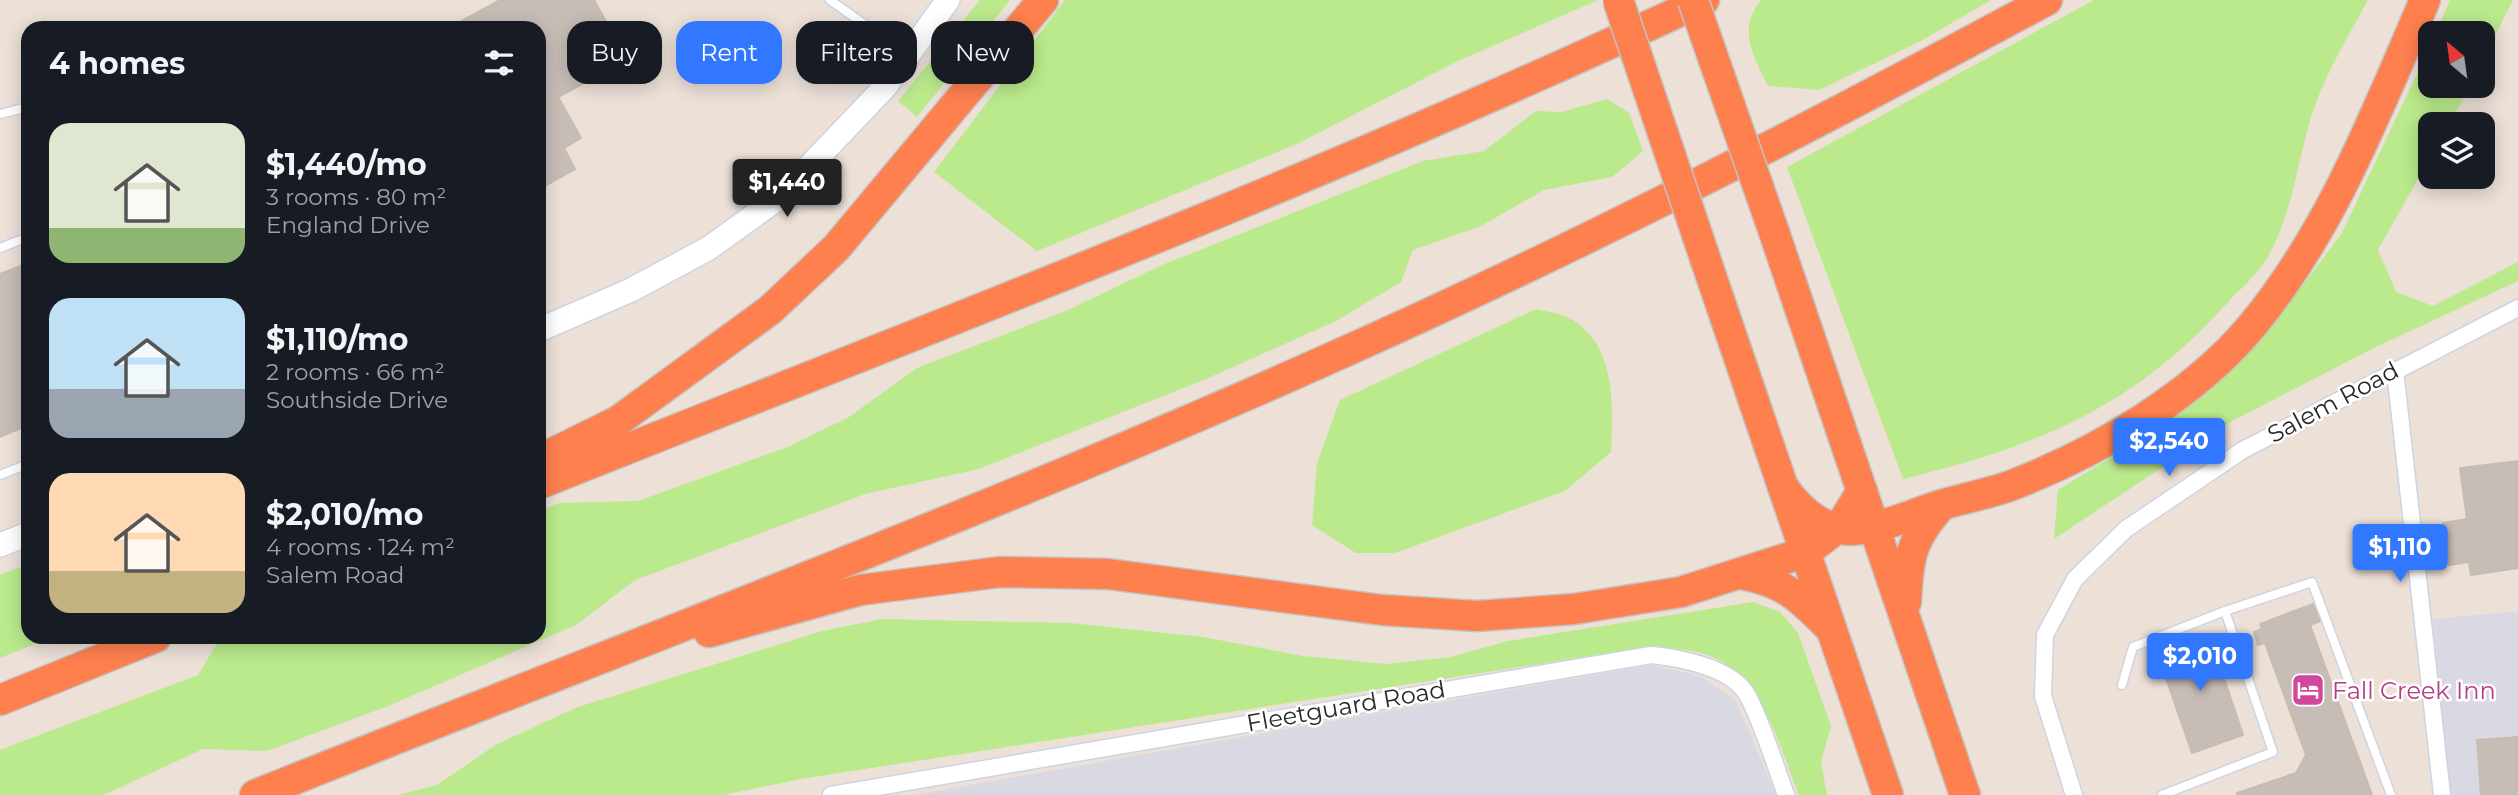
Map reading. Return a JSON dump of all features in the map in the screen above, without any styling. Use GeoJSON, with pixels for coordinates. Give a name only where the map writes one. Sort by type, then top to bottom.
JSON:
{"type":"FeatureCollection","features":[{"type":"Feature","properties":{"kind":"highway"},"geometry":{"type":"LineString","coordinates":[[546,457],[618,421],[771,310],[836,248],[1043,0]]}},
{"type":"Feature","properties":{"kind":"highway"},"geometry":{"type":"LineString","coordinates":[[1618,0],[1888,795]]}},
{"type":"Feature","properties":{"kind":"highway"},"geometry":{"type":"LineString","coordinates":[[1693,0],[1965,795]]}},
{"type":"Feature","properties":{"kind":"highway"},"geometry":{"type":"LineString","coordinates":[[546,481],[1253,200],[1536,79],[1704,0]]}},
{"type":"Feature","properties":{"kind":"highway"},"geometry":{"type":"LineString","coordinates":[[255,795],[1062,473],[1324,361],[1789,139],[2047,0]]}},
{"type":"Feature","properties":{"kind":"highway"},"geometry":{"type":"LineString","coordinates":[[1783,486],[1807,514],[1823,525],[1838,528],[1874,527],[2014,484],[2104,443],[2179,394],[2250,328],[2301,258],[2359,152],[2425,0]]}},
{"type":"Feature","properties":{"kind":"highway"},"geometry":{"type":"LineString","coordinates":[[561,674],[860,590],[1000,572],[1108,574],[1382,610],[1477,615],[1574,609],[1681,592],[1806,552],[1838,528],[1850,514],[1862,491]]}},
{"type":"Feature","properties":{"kind":"highway"},"geometry":{"type":"LineString","coordinates":[[1905,617],[1907,564],[1913,543],[1942,505]]}},
{"type":"Feature","properties":{"kind":"highway"},"geometry":{"type":"LineString","coordinates":[[1741,574],[1767,579],[1790,589],[1833,631]]}},
{"type":"Feature","properties":{"kind":"highway"},"geometry":{"type":"LineString","coordinates":[[0,700],[139,644]]}},
{"type":"Feature","properties":{"kind":"street"},"geometry":{"type":"LineString","coordinates":[[917,44],[948,0]]}},
{"type":"Feature","properties":{"kind":"street"},"geometry":{"type":"LineString","coordinates":[[546,327],[631,290],[709,248],[780,197],[887,84]]}},
{"type":"Feature","properties":{"kind":"street","name":"Salem Road"},"geometry":{"type":"LineString","coordinates":[[2074,795],[2043,696],[2045,635],[2075,579],[2126,529],[2243,450],[2518,308]]}},
{"type":"Feature","properties":{"kind":"street"},"geometry":{"type":"LineString","coordinates":[[2395,370],[2442,795]]}},
{"type":"Feature","properties":{"kind":"street"},"geometry":{"type":"LineString","coordinates":[[0,545],[21,537]]}},
{"type":"Feature","properties":{"kind":"street","name":"Fleetguard Road"},"geometry":{"type":"LineString","coordinates":[[831,795],[1651,655],[1696,663],[1717,671],[1745,691],[1786,795]]}},
{"type":"Feature","properties":{"kind":"lane"},"geometry":{"type":"LineString","coordinates":[[830,0],[860,21]]}},
{"type":"Feature","properties":{"kind":"lane"},"geometry":{"type":"LineString","coordinates":[[0,114],[21,109]]}},
{"type":"Feature","properties":{"kind":"lane"},"geometry":{"type":"LineString","coordinates":[[0,248],[21,240]]}},
{"type":"Feature","properties":{"kind":"lane"},"geometry":{"type":"LineString","coordinates":[[0,475],[21,467]]}},
{"type":"Feature","properties":{"kind":"lane"},"geometry":{"type":"LineString","coordinates":[[2122,685],[2133,647],[2225,611],[2312,582],[2391,795]]}},
{"type":"Feature","properties":{"kind":"lane"},"geometry":{"type":"LineString","coordinates":[[2162,795],[2273,752],[2225,611]]}},
{"type":"Feature","properties":{"kind":"shaded area"},"geometry":{"type":"Polygon","coordinates":[[[2518,611],[2518,795],[2450,795],[2433,619],[2518,611]]]}},
{"type":"Feature","properties":{"kind":"shaded area"},"geometry":{"type":"Polygon","coordinates":[[[1651,665],[1700,676],[1736,701],[1776,795],[913,795],[1651,665]]]}},
{"type":"Feature","properties":{"kind":"green space"},"geometry":{"type":"Polygon","coordinates":[[[980,0],[1010,0],[993,21],[963,21],[980,0]]]}},
{"type":"Feature","properties":{"kind":"green space"},"geometry":{"type":"Polygon","coordinates":[[[1065,0],[1596,0],[1458,61],[1299,143],[1037,251],[934,172],[1001,84],[1034,84],[1034,41],[1065,0]]]}},
{"type":"Feature","properties":{"kind":"green space"},"geometry":{"type":"Polygon","coordinates":[[[1761,0],[1991,0],[1921,41],[1819,90],[1768,86],[1753,54],[1749,32],[1754,11],[1761,0]]]}},
{"type":"Feature","properties":{"kind":"green space"},"geometry":{"type":"Polygon","coordinates":[[[2094,0],[2368,0],[2320,92],[2281,228],[2266,260],[2247,283],[2192,339],[2155,370],[2080,418],[1997,453],[1903,479],[1787,167],[2094,0]]]}},
{"type":"Feature","properties":{"kind":"green space"},"geometry":{"type":"Polygon","coordinates":[[[2450,0],[2513,0],[2496,34],[2496,21],[2441,21],[2450,0]]]}},
{"type":"Feature","properties":{"kind":"green space"},"geometry":{"type":"Polygon","coordinates":[[[931,60],[931,84],[943,84],[917,117],[898,101],[912,84],[917,84],[917,78],[931,60]]]}},
{"type":"Feature","properties":{"kind":"green space"},"geometry":{"type":"Polygon","coordinates":[[[2418,72],[2418,98],[2463,98],[2456,112],[2418,112],[2418,179],[2378,250],[2396,292],[2433,306],[2518,262],[2518,281],[2378,346],[2232,421],[2054,539],[2058,490],[2158,429],[2227,374],[2291,301],[2342,233],[2418,72]]]}},
{"type":"Feature","properties":{"kind":"green space"},"geometry":{"type":"Polygon","coordinates":[[[1607,99],[1629,113],[1643,151],[1612,177],[1544,190],[1481,226],[1413,250],[1401,282],[1336,321],[1206,379],[979,469],[865,494],[635,580],[576,625],[546,638],[546,508],[559,503],[638,501],[790,446],[849,417],[917,368],[1068,310],[1162,265],[1423,161],[1484,151],[1536,111],[1561,112],[1607,99]]]}},
{"type":"Feature","properties":{"kind":"green space"},"geometry":{"type":"Polygon","coordinates":[[[1536,309],[1573,320],[1598,346],[1609,379],[1611,452],[1565,491],[1395,553],[1356,553],[1312,525],[1317,463],[1340,400],[1536,309]]]}},
{"type":"Feature","properties":{"kind":"green space"},"geometry":{"type":"Polygon","coordinates":[[[21,567],[21,644],[35,644],[0,658],[0,575],[21,567]]]}},
{"type":"Feature","properties":{"kind":"green space"},"geometry":{"type":"Polygon","coordinates":[[[1753,602],[1780,612],[1798,633],[1831,726],[1821,762],[1827,795],[1799,795],[1764,709],[1737,673],[1719,660],[1697,652],[1654,646],[801,779],[723,795],[398,795],[437,785],[497,744],[578,707],[822,631],[882,619],[1071,623],[1203,637],[1303,656],[1386,664],[1451,657],[1508,641],[1753,602]]]}},
{"type":"Feature","properties":{"kind":"green space"},"geometry":{"type":"Polygon","coordinates":[[[217,644],[532,644],[388,706],[267,751],[203,749],[104,795],[0,795],[0,750],[198,675],[217,644]]]}},
{"type":"Feature","properties":{"kind":"building"},"geometry":{"type":"Polygon","coordinates":[[[500,0],[594,0],[606,21],[567,21],[567,84],[582,84],[558,97],[581,138],[564,148],[575,169],[546,185],[546,21],[462,21],[500,0]]]}},
{"type":"Feature","properties":{"kind":"building"},"geometry":{"type":"Polygon","coordinates":[[[21,266],[21,428],[0,437],[0,274],[21,266]]]}},
{"type":"Feature","properties":{"kind":"building"},"geometry":{"type":"Polygon","coordinates":[[[2518,461],[2518,568],[2471,575],[2469,562],[2449,565],[2443,523],[2467,519],[2460,468],[2518,461]]]}},
{"type":"Feature","properties":{"kind":"building","name":"Fall Creek Inn"},"geometry":{"type":"Polygon","coordinates":[[[2313,604],[2320,621],[2310,625],[2372,795],[2238,795],[2237,793],[2296,773],[2306,755],[2265,643],[2258,645],[2254,632],[2262,629],[2260,624],[2313,604]]]}},
{"type":"Feature","properties":{"kind":"building"},"geometry":{"type":"Polygon","coordinates":[[[2209,634],[2243,735],[2192,753],[2157,652],[2209,634]]]}},
{"type":"Feature","properties":{"kind":"building"},"geometry":{"type":"Polygon","coordinates":[[[2518,737],[2518,795],[2481,795],[2477,740],[2518,737]]]}},
{"type":"Feature","properties":{"kind":"place","name":"Fall Creek Inn"},"geometry":{"type":"Point","coordinates":[2308,690]}}]}
